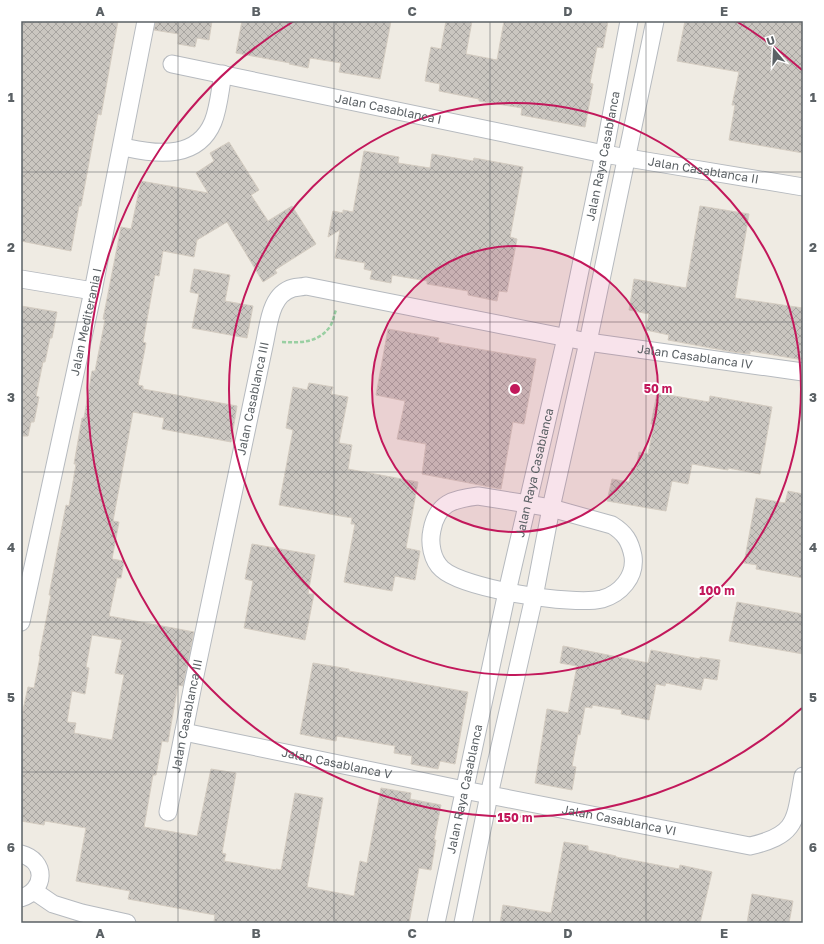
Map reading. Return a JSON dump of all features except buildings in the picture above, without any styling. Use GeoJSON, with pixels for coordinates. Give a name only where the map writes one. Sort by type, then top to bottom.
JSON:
{"type":"FeatureCollection","features":[{"type":"Feature","properties":{"kind":"street","name":"Jalan Mediterania I"},"geometry":{"type":"LineString","coordinates":[[21,622],[93,292],[146,21]]}},
{"type":"Feature","properties":{"kind":"street","name":"Jalan Raya Casablanca"},"geometry":{"type":"LineString","coordinates":[[436,923],[507,592],[566,338],[604,154],[629,21]]}},
{"type":"Feature","properties":{"kind":"street","name":"Jalan Raya Casablanca"},"geometry":{"type":"LineString","coordinates":[[462,923],[534,597],[655,21]]}},
{"type":"Feature","properties":{"kind":"street","name":"Jalan Casablanca I"},"geometry":{"type":"LineString","coordinates":[[172,64],[604,154]]}},
{"type":"Feature","properties":{"kind":"street"},"geometry":{"type":"LineString","coordinates":[[128,148],[148,152],[172,153],[187,149],[200,140],[207,133],[213,121],[223,74]]}},
{"type":"Feature","properties":{"kind":"street","name":"Jalan Casablanca II"},"geometry":{"type":"LineString","coordinates":[[604,154],[803,187]]}},
{"type":"Feature","properties":{"kind":"street"},"geometry":{"type":"LineString","coordinates":[[21,279],[93,292]]}},
{"type":"Feature","properties":{"kind":"street","name":"Jalan Casablanca III"},"geometry":{"type":"LineString","coordinates":[[168,812],[194,677],[265,341],[273,306],[279,297],[292,288],[306,286],[588,342]]}},
{"type":"Feature","properties":{"kind":"street","name":"Jalan Casablanca IV"},"geometry":{"type":"LineString","coordinates":[[588,342],[803,372]]}},
{"type":"Feature","properties":{"kind":"street"},"geometry":{"type":"LineString","coordinates":[[478,496],[528,504],[552,508],[612,525],[620,530],[626,537],[633,559],[630,576],[623,587],[613,594],[589,601],[534,597],[507,592],[465,581],[442,570],[433,557],[430,538],[434,519],[446,504],[459,498],[478,496]]}},
{"type":"Feature","properties":{"kind":"street","name":"Jalan Casablanca V"},"geometry":{"type":"LineString","coordinates":[[184,732],[490,795]]}},
{"type":"Feature","properties":{"kind":"street","name":"Jalan Casablanca VI"},"geometry":{"type":"LineString","coordinates":[[490,795],[750,846],[767,842],[780,836],[791,826],[796,813],[803,776]]}},
{"type":"Feature","properties":{"kind":"street"},"geometry":{"type":"LineString","coordinates":[[21,854],[28,856],[39,867],[39,884],[28,894],[82,913],[128,923]]}},
{"type":"Feature","properties":{"kind":"path"},"geometry":{"type":"LineString","coordinates":[[265,341],[301,343],[316,338],[330,327],[336,310],[339,293]]}}]}
